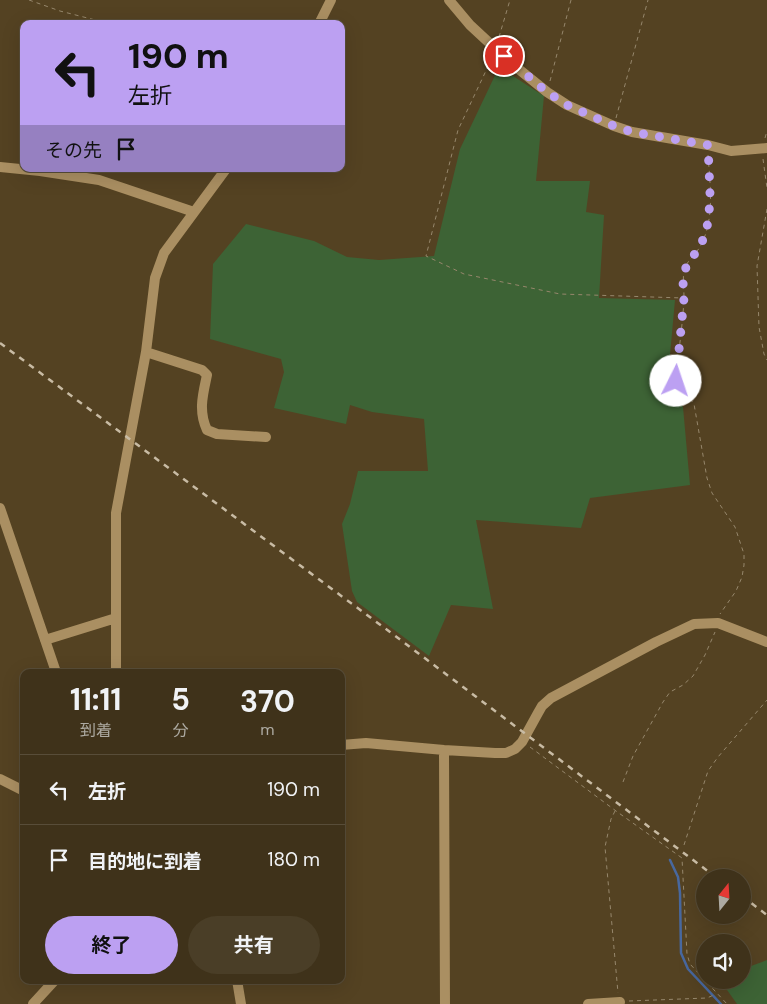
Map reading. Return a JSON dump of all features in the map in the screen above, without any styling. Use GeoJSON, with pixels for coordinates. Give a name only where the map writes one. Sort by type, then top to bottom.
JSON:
{"type":"FeatureCollection","features":[{"type":"Feature","properties":{"kind":"street"},"geometry":{"type":"LineString","coordinates":[[322,20],[331,0]]}},
{"type":"Feature","properties":{"kind":"street"},"geometry":{"type":"LineString","coordinates":[[449,0],[470,25],[511,63],[547,92],[567,105],[632,132],[708,145],[731,151],[764,149]]}},
{"type":"Feature","properties":{"kind":"street"},"geometry":{"type":"LineString","coordinates":[[0,167],[20,170]]}},
{"type":"Feature","properties":{"kind":"street"},"geometry":{"type":"LineString","coordinates":[[40,172],[99,180],[194,212]]}},
{"type":"Feature","properties":{"kind":"street"},"geometry":{"type":"LineString","coordinates":[[116,669],[116,513],[146,352],[155,278],[164,253],[224,172]]}},
{"type":"Feature","properties":{"kind":"street"},"geometry":{"type":"LineString","coordinates":[[146,352],[202,370],[207,375],[202,396],[203,421],[207,430],[217,434],[266,437]]}},
{"type":"Feature","properties":{"kind":"street"},"geometry":{"type":"LineString","coordinates":[[0,508],[55,669]]}},
{"type":"Feature","properties":{"kind":"street"},"geometry":{"type":"LineString","coordinates":[[45,640],[116,618]]}},
{"type":"Feature","properties":{"kind":"street"},"geometry":{"type":"LineString","coordinates":[[345,745],[366,743],[506,753],[515,749],[522,742],[542,706],[551,698],[648,646],[694,624],[718,623],[767,642]]}},
{"type":"Feature","properties":{"kind":"street"},"geometry":{"type":"LineString","coordinates":[[444,750],[445,1004]]}},
{"type":"Feature","properties":{"kind":"street"},"geometry":{"type":"LineString","coordinates":[[0,779],[20,789]]}},
{"type":"Feature","properties":{"kind":"street"},"geometry":{"type":"LineString","coordinates":[[33,1004],[51,984]]}},
{"type":"Feature","properties":{"kind":"street"},"geometry":{"type":"LineString","coordinates":[[238,984],[241,1004]]}},
{"type":"Feature","properties":{"kind":"street"},"geometry":{"type":"LineString","coordinates":[[588,1004],[620,1002]]}},
{"type":"Feature","properties":{"kind":"path"},"geometry":{"type":"LineString","coordinates":[[29,0],[60,11],[95,20]]}},
{"type":"Feature","properties":{"kind":"path"},"geometry":{"type":"LineString","coordinates":[[510,0],[496,48],[458,130],[426,256],[464,274],[560,294],[684,298]]}},
{"type":"Feature","properties":{"kind":"path"},"geometry":{"type":"LineString","coordinates":[[547,92],[571,0]]}},
{"type":"Feature","properties":{"kind":"path"},"geometry":{"type":"LineString","coordinates":[[614,126],[648,0]]}},
{"type":"Feature","properties":{"kind":"path"},"geometry":{"type":"LineString","coordinates":[[623,782],[633,756],[662,702],[670,692],[683,686],[693,676],[714,636],[719,617],[736,591],[742,577],[744,565],[744,554],[735,527],[712,493],[707,478],[694,404],[676,381],[684,298],[683,282],[686,267],[706,233],[709,215],[708,145]]}},
{"type":"Feature","properties":{"kind":"path"},"geometry":{"type":"LineString","coordinates":[[764,149],[767,188]]}},
{"type":"Feature","properties":{"kind":"path"},"geometry":{"type":"LineString","coordinates":[[767,208],[757,266],[759,327],[764,354],[767,360]]}},
{"type":"Feature","properties":{"kind":"path"},"geometry":{"type":"LineString","coordinates":[[684,845],[708,770],[767,700]]}},
{"type":"Feature","properties":{"kind":"path"},"geometry":{"type":"LineString","coordinates":[[522,742],[682,858],[687,954],[690,964],[727,1004]]}},
{"type":"Feature","properties":{"kind":"path"},"geometry":{"type":"LineString","coordinates":[[616,811],[611,820],[605,847],[616,978],[620,1002],[707,998],[717,993]]}},
{"type":"Feature","properties":{"kind":"green space"},"geometry":{"type":"Polygon","coordinates":[[[499,67],[544,96],[536,181],[590,181],[586,212],[604,215],[599,298],[675,300],[669,387],[683,407],[690,485],[590,498],[581,528],[476,520],[493,609],[451,605],[429,656],[357,602],[352,591],[342,524],[350,504],[358,471],[428,471],[424,419],[372,412],[350,405],[346,424],[274,408],[284,372],[281,359],[210,339],[213,264],[246,224],[314,241],[347,257],[379,260],[434,256],[460,149],[499,67]]]}},
{"type":"Feature","properties":{"kind":"green space"},"geometry":{"type":"Polygon","coordinates":[[[767,960],[767,1004],[737,1004],[726,989],[751,989],[751,966],[767,960]]]}},
{"type":"Feature","properties":{"kind":"waterway"},"geometry":{"type":"LineString","coordinates":[[670,860],[678,877],[680,893],[681,953],[688,969],[721,1004]]}},
{"type":"Feature","properties":{"kind":"railway"},"geometry":{"type":"LineString","coordinates":[[0,343],[390,632],[705,869]]}},
{"type":"Feature","properties":{"kind":"railway"},"geometry":{"type":"LineString","coordinates":[[751,903],[767,915]]}},
{"type":"Feature","properties":{"kind":"route"},"geometry":{"type":"LineString","coordinates":[[504,56],[547,92],[567,105],[614,126],[632,132],[708,145],[709,215],[706,233],[686,267],[683,282],[684,298],[676,381]]}}]}
